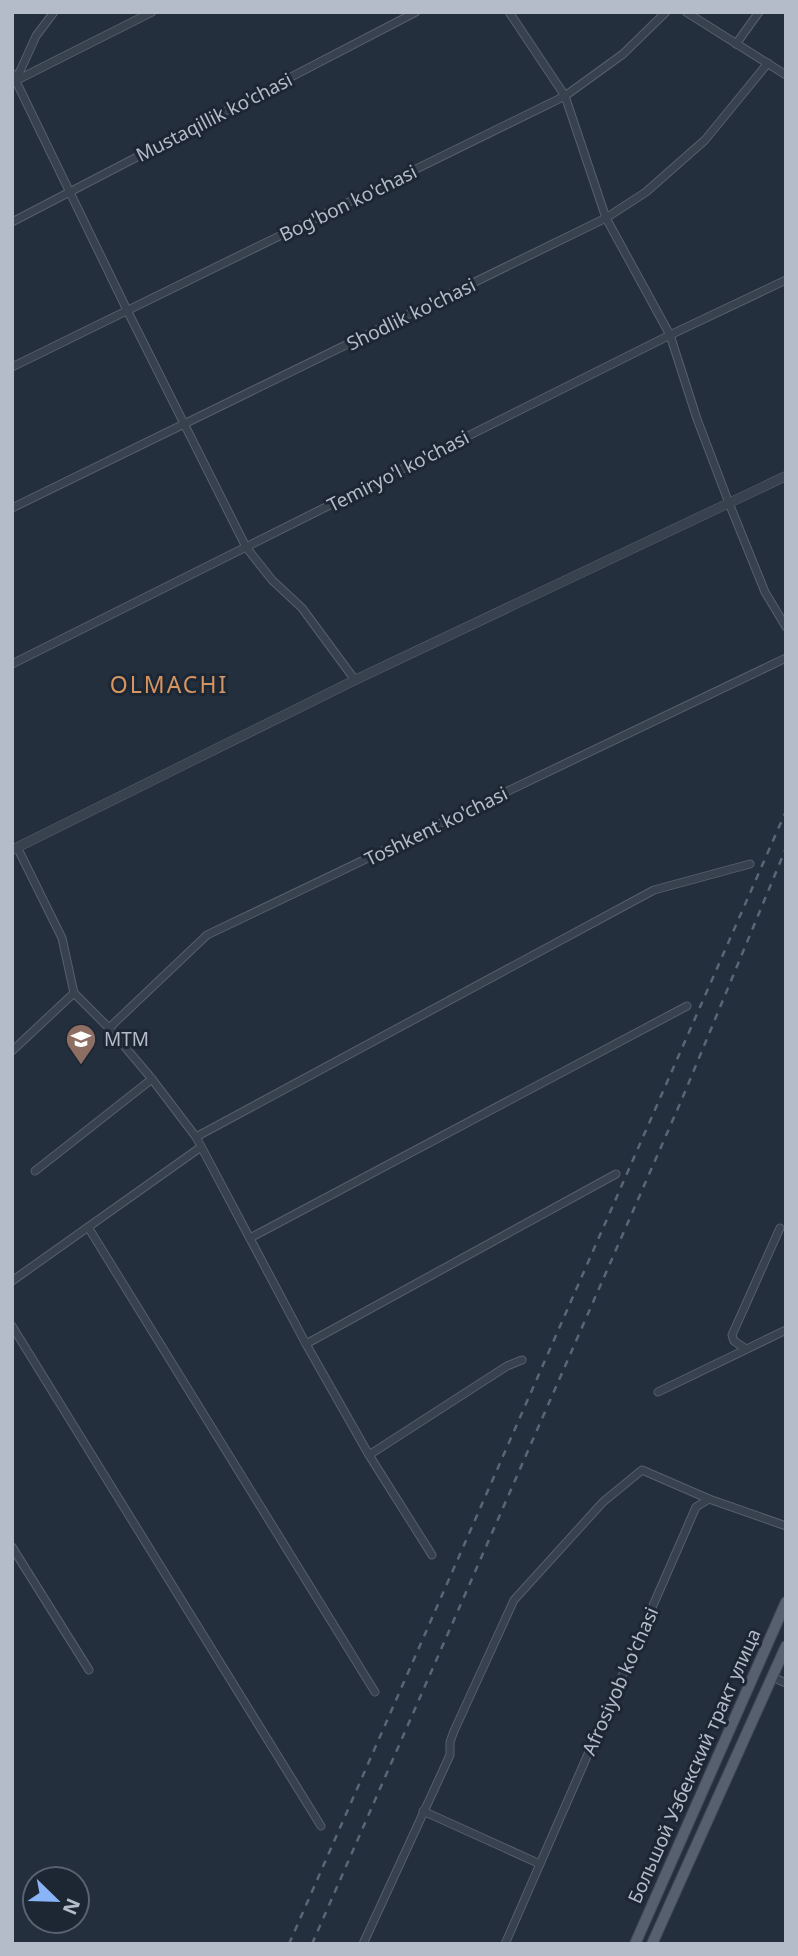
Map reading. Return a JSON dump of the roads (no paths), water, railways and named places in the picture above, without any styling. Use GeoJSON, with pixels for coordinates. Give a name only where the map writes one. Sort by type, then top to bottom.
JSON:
{"type":"FeatureCollection","features":[{"type":"Feature","properties":{"kind":"main road","name":"Большой Узбекский тракт улица"},"geometry":{"type":"LineString","coordinates":[[635,1944],[786,1602]]}},
{"type":"Feature","properties":{"kind":"main road","name":"Большой Узбекский тракт улица"},"geometry":{"type":"LineString","coordinates":[[652,1944],[786,1646]]}},
{"type":"Feature","properties":{"kind":"street"},"geometry":{"type":"LineString","coordinates":[[13,79],[36,36],[54,12]]}},
{"type":"Feature","properties":{"kind":"street"},"geometry":{"type":"LineString","coordinates":[[13,79],[152,12]]}},
{"type":"Feature","properties":{"kind":"street","name":"Mustaqillik ko'chasi"},"geometry":{"type":"LineString","coordinates":[[12,222],[416,12]]}},
{"type":"Feature","properties":{"kind":"street"},"geometry":{"type":"LineString","coordinates":[[509,12],[565,96],[606,218],[670,335],[697,419],[729,503],[765,592],[786,628]]}},
{"type":"Feature","properties":{"kind":"street","name":"Bog'bon ko'chasi"},"geometry":{"type":"LineString","coordinates":[[12,367],[565,96],[623,54],[666,12]]}},
{"type":"Feature","properties":{"kind":"street"},"geometry":{"type":"LineString","coordinates":[[686,12],[786,75]]}},
{"type":"Feature","properties":{"kind":"street"},"geometry":{"type":"LineString","coordinates":[[736,44],[759,12]]}},
{"type":"Feature","properties":{"kind":"street","name":"Shodlik ko'chasi"},"geometry":{"type":"LineString","coordinates":[[12,508],[606,218],[645,192],[705,140],[768,63]]}},
{"type":"Feature","properties":{"kind":"street"},"geometry":{"type":"LineString","coordinates":[[13,79],[246,547],[272,580],[302,608],[355,680]]}},
{"type":"Feature","properties":{"kind":"street","name":"Temiryo'l ko'chasi"},"geometry":{"type":"LineString","coordinates":[[12,664],[670,335],[786,280]]}},
{"type":"Feature","properties":{"kind":"street"},"geometry":{"type":"LineString","coordinates":[[432,1555],[369,1455],[196,1137],[109,1028],[74,993],[62,938],[15,849],[355,680],[786,475]]}},
{"type":"Feature","properties":{"kind":"street","name":"Toshkent ko'chasi"},"geometry":{"type":"LineString","coordinates":[[109,1028],[207,935],[786,658]]}},
{"type":"Feature","properties":{"kind":"street"},"geometry":{"type":"LineString","coordinates":[[196,1137],[654,890],[750,864]]}},
{"type":"Feature","properties":{"kind":"street"},"geometry":{"type":"LineString","coordinates":[[12,1051],[74,993]]}},
{"type":"Feature","properties":{"kind":"street"},"geometry":{"type":"LineString","coordinates":[[250,1238],[687,1006]]}},
{"type":"Feature","properties":{"kind":"street"},"geometry":{"type":"LineString","coordinates":[[35,1171],[152,1079]]}},
{"type":"Feature","properties":{"kind":"street"},"geometry":{"type":"LineString","coordinates":[[12,1281],[201,1147]]}},
{"type":"Feature","properties":{"kind":"street"},"geometry":{"type":"LineString","coordinates":[[306,1343],[616,1174]]}},
{"type":"Feature","properties":{"kind":"street"},"geometry":{"type":"LineString","coordinates":[[88,1227],[374,1692]]}},
{"type":"Feature","properties":{"kind":"street"},"geometry":{"type":"LineString","coordinates":[[746,1349],[734,1341],[732,1335],[779,1228]]}},
{"type":"Feature","properties":{"kind":"street"},"geometry":{"type":"LineString","coordinates":[[12,1326],[321,1826]]}},
{"type":"Feature","properties":{"kind":"street"},"geometry":{"type":"LineString","coordinates":[[658,1392],[786,1331]]}},
{"type":"Feature","properties":{"kind":"street"},"geometry":{"type":"LineString","coordinates":[[369,1455],[507,1366],[523,1360]]}},
{"type":"Feature","properties":{"kind":"street"},"geometry":{"type":"LineString","coordinates":[[363,1944],[450,1755],[450,1742],[454,1731],[514,1600],[603,1502],[642,1470],[709,1499],[786,1526]]}},
{"type":"Feature","properties":{"kind":"street","name":"Afrosiyob ko'chasi"},"geometry":{"type":"LineString","coordinates":[[505,1944],[696,1507],[709,1499]]}},
{"type":"Feature","properties":{"kind":"street"},"geometry":{"type":"LineString","coordinates":[[12,1546],[89,1670]]}},
{"type":"Feature","properties":{"kind":"street"},"geometry":{"type":"LineString","coordinates":[[772,1677],[786,1683]]}},
{"type":"Feature","properties":{"kind":"street"},"geometry":{"type":"LineString","coordinates":[[423,1811],[540,1864]]}},
{"type":"Feature","properties":{"kind":"railway"},"geometry":{"type":"LineString","coordinates":[[289,1944],[786,811]]}},
{"type":"Feature","properties":{"kind":"railway"},"geometry":{"type":"LineString","coordinates":[[312,1944],[682,1099],[786,848]]}},
{"type":"Feature","properties":{"kind":"place","name":"MTM"},"geometry":{"type":"Point","coordinates":[81,1066]}},
{"type":"Feature","properties":{"kind":"district","name":"OLMACHI"},"geometry":{"type":"Point","coordinates":[169,685]}}]}
